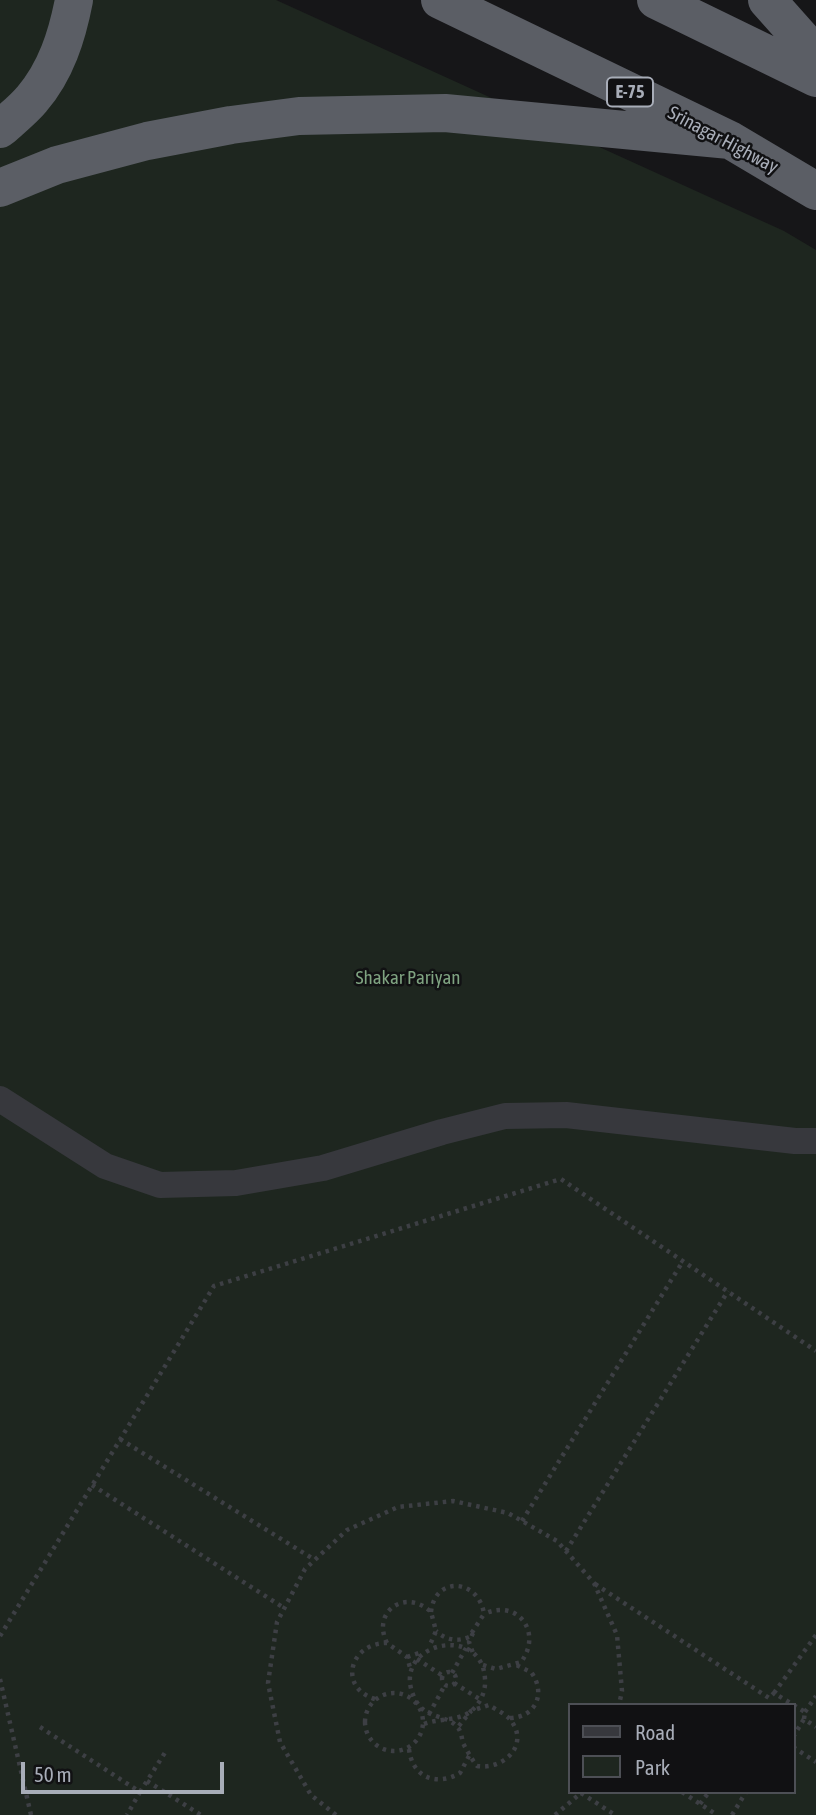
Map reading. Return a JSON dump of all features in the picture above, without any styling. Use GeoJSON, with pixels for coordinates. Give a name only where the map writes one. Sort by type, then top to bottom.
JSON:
{"type":"FeatureCollection","features":[{"type":"Feature","properties":{"kind":"highway"},"geometry":{"type":"LineString","coordinates":[[0,130],[32,99],[55,62],[66,39],[74,0]]}},
{"type":"Feature","properties":{"kind":"highway","name":"Srinagar Highway"},"geometry":{"type":"LineString","coordinates":[[440,0],[730,140],[816,191]]}},
{"type":"Feature","properties":{"kind":"highway"},"geometry":{"type":"LineString","coordinates":[[766,0],[816,55]]}},
{"type":"Feature","properties":{"kind":"highway"},"geometry":{"type":"LineString","coordinates":[[670,5],[816,78]]}},
{"type":"Feature","properties":{"kind":"highway"},"geometry":{"type":"LineString","coordinates":[[0,188],[57,165],[147,141],[231,125],[299,116],[445,113],[730,140]]}},
{"type":"Feature","properties":{"kind":"street"},"geometry":{"type":"LineString","coordinates":[[0,1100],[105,1166],[160,1185],[236,1183],[323,1168],[442,1132],[506,1116],[566,1115],[795,1141],[816,1141]]}},
{"type":"Feature","properties":{"kind":"path"},"geometry":{"type":"LineString","coordinates":[[0,1636],[214,1286],[561,1179],[816,1350]]}},
{"type":"Feature","properties":{"kind":"path"},"geometry":{"type":"LineString","coordinates":[[522,1521],[683,1261]]}},
{"type":"Feature","properties":{"kind":"path"},"geometry":{"type":"LineString","coordinates":[[566,1551],[728,1291]]}},
{"type":"Feature","properties":{"kind":"path"},"geometry":{"type":"LineString","coordinates":[[120,1439],[315,1560]]}},
{"type":"Feature","properties":{"kind":"path"},"geometry":{"type":"LineString","coordinates":[[92,1485],[284,1608]]}},
{"type":"Feature","properties":{"kind":"path"},"geometry":{"type":"LineString","coordinates":[[334,1815],[311,1795],[280,1742],[268,1683],[276,1622],[305,1569],[346,1530],[398,1507],[453,1501],[508,1513],[556,1541],[594,1583],[769,1698]]}},
{"type":"Feature","properties":{"kind":"path"},"geometry":{"type":"LineString","coordinates":[[594,1583],[617,1635],[622,1691],[619,1703]]}},
{"type":"Feature","properties":{"kind":"path"},"geometry":{"type":"LineString","coordinates":[[401,1693],[409,1682],[417,1659],[428,1649],[436,1631],[431,1612],[432,1601],[438,1593],[445,1588],[462,1586],[477,1595],[482,1602],[484,1614]]}},
{"type":"Feature","properties":{"kind":"path"},"geometry":{"type":"LineString","coordinates":[[431,1612],[415,1602],[406,1601],[397,1604],[384,1617],[383,1635],[387,1643],[407,1657],[412,1690],[424,1714],[424,1724],[409,1749],[410,1759],[422,1775],[441,1781],[460,1773],[469,1755]]}},
{"type":"Feature","properties":{"kind":"path"},"geometry":{"type":"LineString","coordinates":[[407,1657],[447,1644],[466,1648],[484,1666],[496,1669],[521,1662],[527,1654],[530,1635],[521,1617],[503,1609],[484,1614],[466,1639],[448,1639],[436,1631]]}},
{"type":"Feature","properties":{"kind":"path"},"geometry":{"type":"LineString","coordinates":[[387,1643],[367,1646],[354,1661],[352,1671],[359,1690],[375,1699],[401,1693],[408,1695],[429,1714],[458,1727],[469,1755],[477,1766],[486,1768],[505,1761],[512,1754],[517,1735],[509,1718],[489,1705],[485,1675],[469,1642],[472,1633]]}},
{"type":"Feature","properties":{"kind":"path"},"geometry":{"type":"LineString","coordinates":[[765,1703],[816,1635]]}},
{"type":"Feature","properties":{"kind":"path"},"geometry":{"type":"LineString","coordinates":[[452,1673],[466,1648]]}},
{"type":"Feature","properties":{"kind":"path"},"geometry":{"type":"LineString","coordinates":[[417,1659],[443,1676]]}},
{"type":"Feature","properties":{"kind":"path"},"geometry":{"type":"LineString","coordinates":[[509,1718],[520,1718],[535,1707],[539,1688],[531,1672],[514,1664]]}},
{"type":"Feature","properties":{"kind":"path"},"geometry":{"type":"LineString","coordinates":[[458,1727],[481,1700],[485,1683],[496,1669]]}},
{"type":"Feature","properties":{"kind":"path"},"geometry":{"type":"LineString","coordinates":[[443,1676],[452,1673]]}},
{"type":"Feature","properties":{"kind":"path"},"geometry":{"type":"LineString","coordinates":[[452,1673],[455,1677],[454,1683]]}},
{"type":"Feature","properties":{"kind":"path"},"geometry":{"type":"LineString","coordinates":[[443,1676],[445,1685]]}},
{"type":"Feature","properties":{"kind":"path"},"geometry":{"type":"LineString","coordinates":[[0,1679],[31,1815]]}},
{"type":"Feature","properties":{"kind":"path"},"geometry":{"type":"LineString","coordinates":[[445,1685],[454,1683]]}},
{"type":"Feature","properties":{"kind":"path"},"geometry":{"type":"LineString","coordinates":[[454,1683],[481,1700]]}},
{"type":"Feature","properties":{"kind":"path"},"geometry":{"type":"LineString","coordinates":[[429,1714],[445,1685]]}},
{"type":"Feature","properties":{"kind":"path"},"geometry":{"type":"LineString","coordinates":[[774,1693],[790,1703]]}},
{"type":"Feature","properties":{"kind":"path"},"geometry":{"type":"LineString","coordinates":[[795,1734],[816,1696]]}},
{"type":"Feature","properties":{"kind":"path"},"geometry":{"type":"LineString","coordinates":[[375,1699],[365,1716],[364,1726],[373,1744],[390,1752],[409,1749]]}},
{"type":"Feature","properties":{"kind":"path"},"geometry":{"type":"LineString","coordinates":[[424,1724],[462,1717],[489,1705]]}},
{"type":"Feature","properties":{"kind":"path"},"geometry":{"type":"LineString","coordinates":[[795,1706],[805,1712]]}},
{"type":"Feature","properties":{"kind":"path"},"geometry":{"type":"LineString","coordinates":[[804,1719],[816,1727]]}},
{"type":"Feature","properties":{"kind":"path"},"geometry":{"type":"LineString","coordinates":[[40,1727],[141,1792]]}},
{"type":"Feature","properties":{"kind":"path"},"geometry":{"type":"LineString","coordinates":[[795,1748],[816,1762]]}},
{"type":"Feature","properties":{"kind":"path"},"geometry":{"type":"LineString","coordinates":[[127,1815],[166,1751]]}},
{"type":"Feature","properties":{"kind":"path"},"geometry":{"type":"LineString","coordinates":[[147,1782],[201,1815]]}},
{"type":"Feature","properties":{"kind":"path"},"geometry":{"type":"LineString","coordinates":[[555,1815],[580,1794]]}},
{"type":"Feature","properties":{"kind":"path"},"geometry":{"type":"LineString","coordinates":[[583,1794],[615,1815]]}},
{"type":"Feature","properties":{"kind":"path"},"geometry":{"type":"LineString","coordinates":[[685,1794],[717,1815]]}},
{"type":"Feature","properties":{"kind":"path"},"geometry":{"type":"LineString","coordinates":[[701,1804],[708,1794]]}},
{"type":"Feature","properties":{"kind":"path"},"geometry":{"type":"LineString","coordinates":[[732,1815],[745,1794]]}},
{"type":"Feature","properties":{"kind":"green space","name":"Shakar Pariyan"},"geometry":{"type":"Polygon","coordinates":[[[0,0],[276,0],[784,231],[816,250],[816,1815],[0,1815],[0,0]]]}}]}
